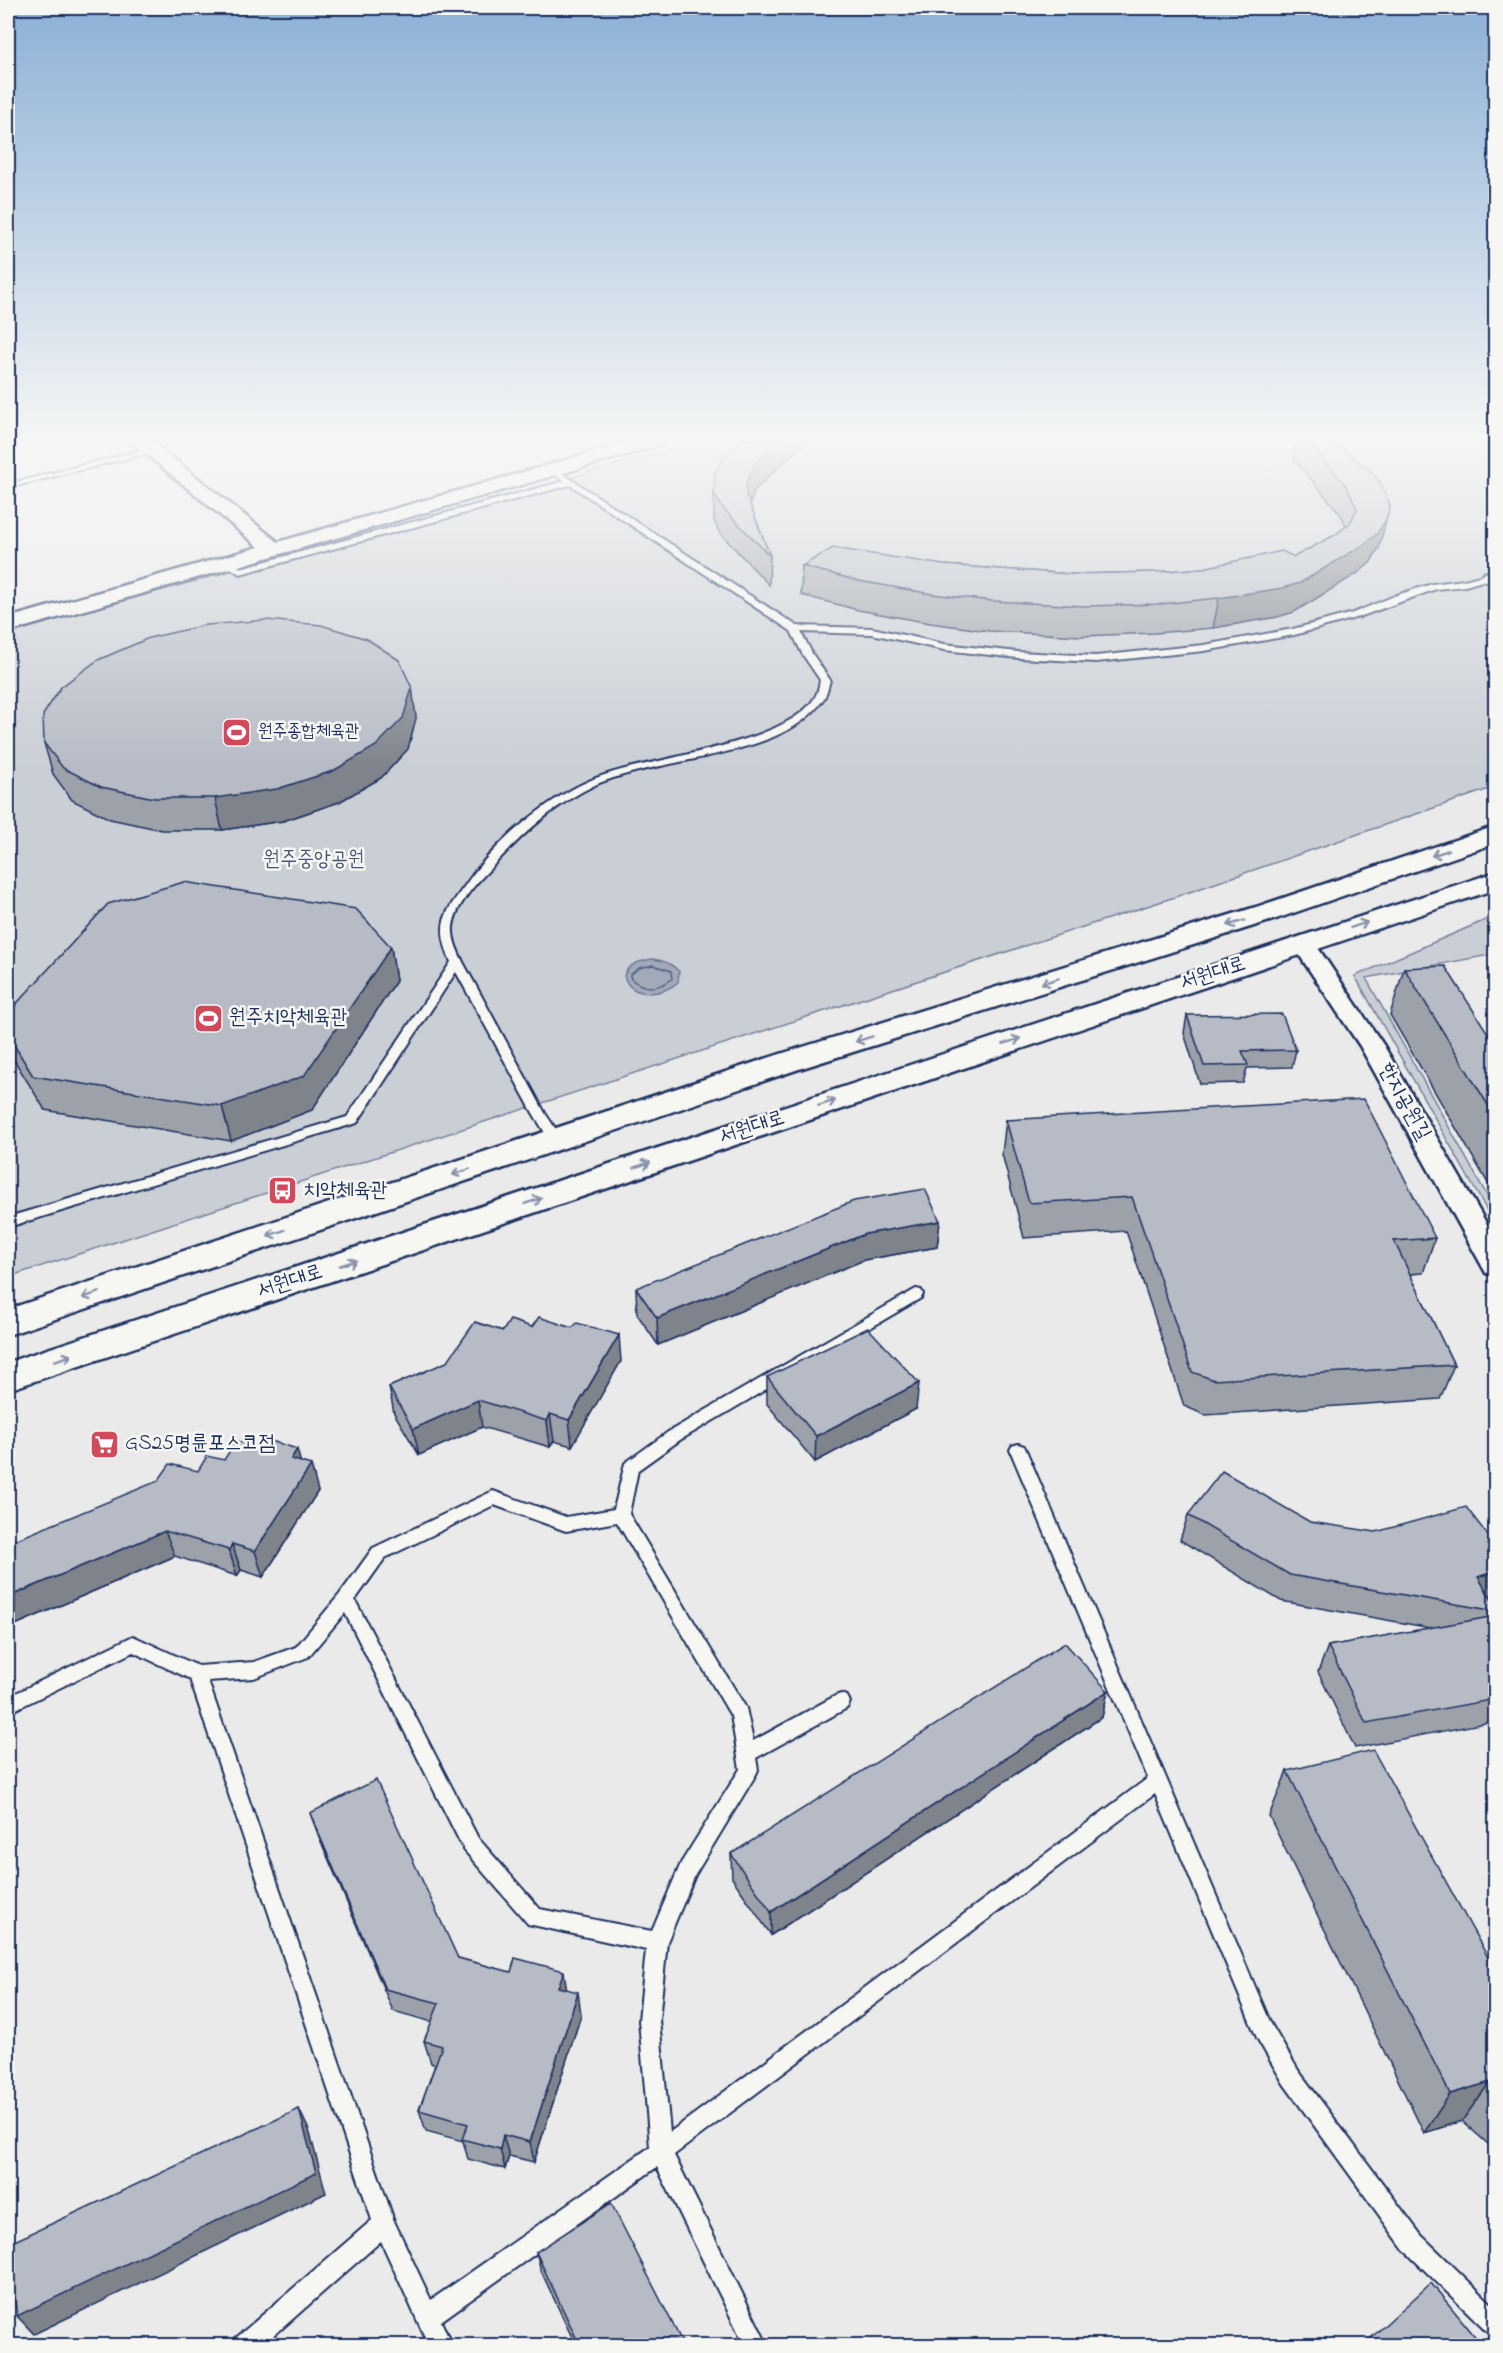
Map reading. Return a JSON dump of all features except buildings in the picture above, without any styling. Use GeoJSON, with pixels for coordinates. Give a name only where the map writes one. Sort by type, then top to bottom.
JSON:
{"type":"FeatureCollection","features":[{"type":"Feature","properties":{"kind":"street"},"geometry":{"type":"LineString","coordinates":[[8,625],[267,550]]}},
{"type":"Feature","properties":{"kind":"street","name":"서원대로"},"geometry":{"type":"LineString","coordinates":[[8,1322],[788,1062],[1266,913],[1496,834]]}},
{"type":"Feature","properties":{"kind":"street","name":"서원대로"},"geometry":{"type":"LineString","coordinates":[[8,1376],[1496,880]]}},
{"type":"Feature","properties":{"kind":"street"},"geometry":{"type":"LineString","coordinates":[[1266,913],[1304,944]]}},
{"type":"Feature","properties":{"kind":"street","name":"한지공원길"},"geometry":{"type":"LineString","coordinates":[[1304,944],[1372,1046],[1496,1266]]}},
{"type":"Feature","properties":{"kind":"street"},"geometry":{"type":"LineString","coordinates":[[556,1140],[587,1183]]}},
{"type":"Feature","properties":{"kind":"lane"},"geometry":{"type":"LineString","coordinates":[[225,562],[240,572],[322,550]]}},
{"type":"Feature","properties":{"kind":"lane"},"geometry":{"type":"LineString","coordinates":[[556,1140],[539,1113],[447,942],[447,920],[475,878],[523,828],[550,805],[609,776],[760,737],[797,720],[819,700],[825,681],[795,629],[674,550]]}},
{"type":"Feature","properties":{"kind":"lane"},"geometry":{"type":"LineString","coordinates":[[795,629],[872,631],[945,647],[1018,655],[1096,659],[1204,648],[1294,632],[1356,615],[1435,586],[1494,576]]}},
{"type":"Feature","properties":{"kind":"lane"},"geometry":{"type":"LineString","coordinates":[[8,1222],[352,1120],[457,962]]}},
{"type":"Feature","properties":{"kind":"lane"},"geometry":{"type":"LineString","coordinates":[[757,2346],[661,2152],[649,2020],[657,1942],[688,1869],[749,1770],[740,1714],[621,1515],[631,1467],[674,1436],[916,1294]]}},
{"type":"Feature","properties":{"kind":"lane"},"geometry":{"type":"LineString","coordinates":[[1018,1450],[1264,2031],[1291,2077],[1413,2243],[1496,2324]]}},
{"type":"Feature","properties":{"kind":"lane"},"geometry":{"type":"LineString","coordinates":[[8,1705],[133,1644],[197,1674],[254,1670],[302,1652],[346,1599],[379,1553],[493,1498],[566,1524],[621,1515]]}},
{"type":"Feature","properties":{"kind":"lane"},"geometry":{"type":"LineString","coordinates":[[346,1599],[471,1844],[534,1917],[657,1942]]}},
{"type":"Feature","properties":{"kind":"lane"},"geometry":{"type":"LineString","coordinates":[[197,1674],[384,2224],[441,2346]]}},
{"type":"Feature","properties":{"kind":"lane"},"geometry":{"type":"LineString","coordinates":[[746,1754],[841,1702]]}},
{"type":"Feature","properties":{"kind":"lane"},"geometry":{"type":"LineString","coordinates":[[427,2317],[661,2152],[1158,1781]]}},
{"type":"Feature","properties":{"kind":"lane"},"geometry":{"type":"LineString","coordinates":[[244,2346],[384,2224]]}},
{"type":"Feature","properties":{"kind":"green space","name":"원주중앙공원"},"geometry":{"type":"Polygon","coordinates":[[[309,550],[1495,550],[1495,787],[1175,897],[8,1277],[8,633],[309,550]]]}},
{"type":"Feature","properties":{"kind":"green space"},"geometry":{"type":"Polygon","coordinates":[[[1495,916],[1495,954],[1366,978],[1495,1210],[1495,1225],[1355,976],[1495,916]]]}},
{"type":"Feature","properties":{"kind":"water"},"geometry":{"type":"Polygon","coordinates":[[[653,959],[674,966],[679,972],[678,982],[672,987],[656,992],[640,992],[633,989],[624,976],[626,972],[636,963],[653,959]]]}},
{"type":"Feature","properties":{"kind":"place","name":"원주종합체육관"},"geometry":{"type":"Point","coordinates":[237,732]}},
{"type":"Feature","properties":{"kind":"place","name":"원주치악체육관"},"geometry":{"type":"Point","coordinates":[208,1018]}},
{"type":"Feature","properties":{"kind":"place","name":"치악체육관"},"geometry":{"type":"Point","coordinates":[282,1191]}},
{"type":"Feature","properties":{"kind":"place","name":"GS25명륜포스코점"},"geometry":{"type":"Point","coordinates":[104,1444]}}]}
